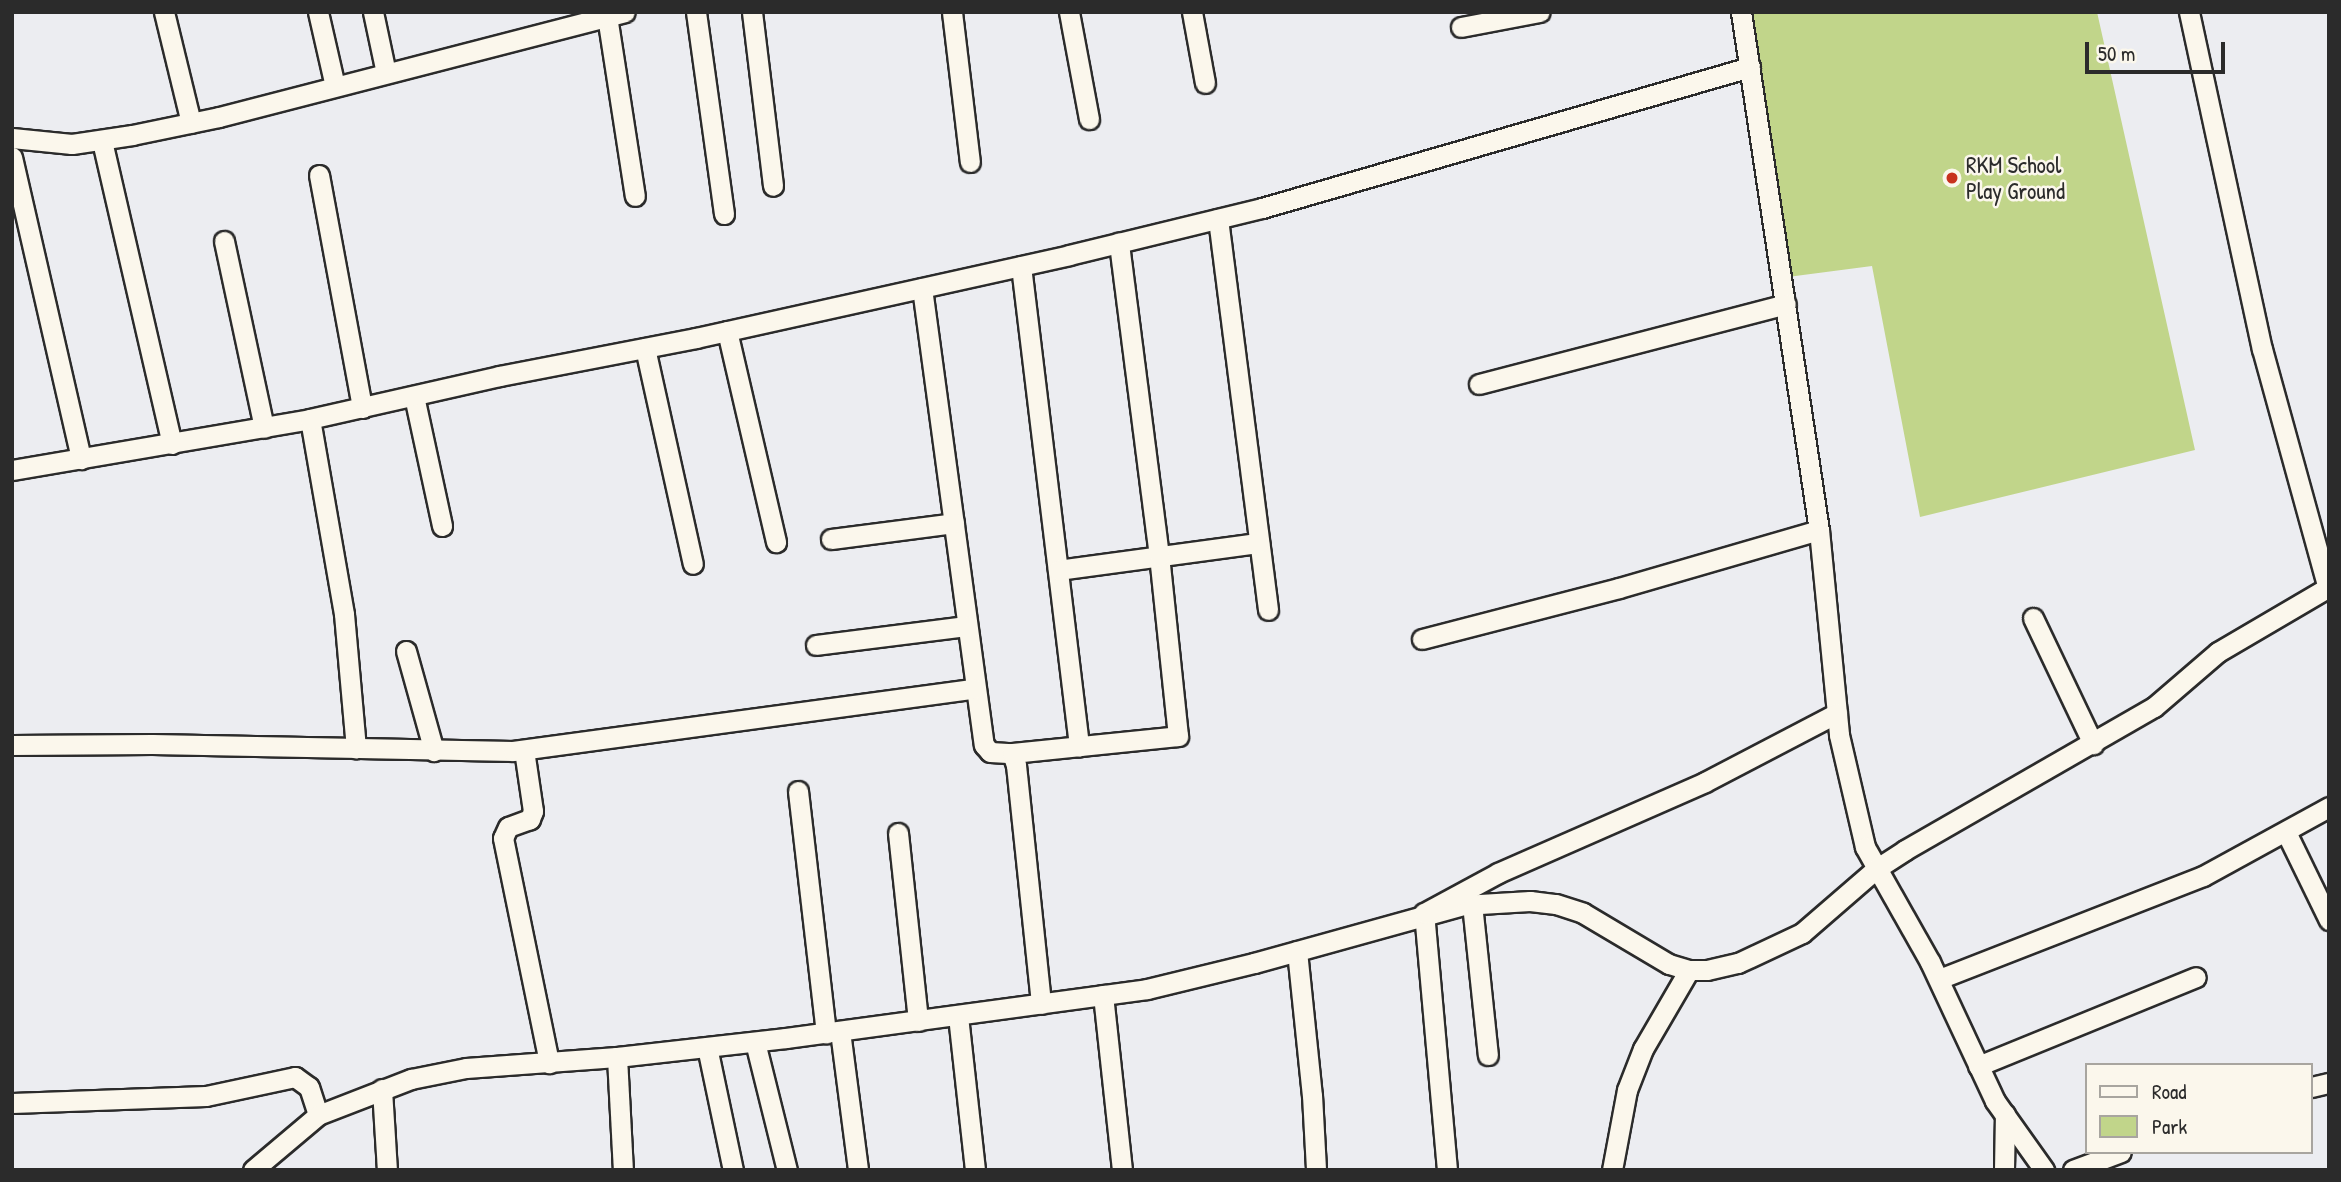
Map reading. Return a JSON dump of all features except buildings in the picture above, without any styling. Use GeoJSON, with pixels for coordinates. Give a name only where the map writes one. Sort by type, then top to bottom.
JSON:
{"type":"FeatureCollection","features":[{"type":"Feature","properties":{"kind":"street"},"geometry":{"type":"LineString","coordinates":[[164,12],[191,122]]}},
{"type":"Feature","properties":{"kind":"street"},"geometry":{"type":"LineString","coordinates":[[318,12],[335,86]]}},
{"type":"Feature","properties":{"kind":"street"},"geometry":{"type":"LineString","coordinates":[[373,12],[386,73]]}},
{"type":"Feature","properties":{"kind":"street"},"geometry":{"type":"LineString","coordinates":[[696,12],[724,214]]}},
{"type":"Feature","properties":{"kind":"street"},"geometry":{"type":"LineString","coordinates":[[752,12],[774,186]]}},
{"type":"Feature","properties":{"kind":"street"},"geometry":{"type":"LineString","coordinates":[[952,12],[970,162]]}},
{"type":"Feature","properties":{"kind":"street"},"geometry":{"type":"LineString","coordinates":[[1069,12],[1089,119]]}},
{"type":"Feature","properties":{"kind":"street"},"geometry":{"type":"LineString","coordinates":[[1192,12],[1205,83]]}},
{"type":"Feature","properties":{"kind":"street"},"geometry":{"type":"LineString","coordinates":[[1461,27],[1540,12]]}},
{"type":"Feature","properties":{"kind":"street"},"geometry":{"type":"LineString","coordinates":[[1741,12],[1819,530],[1837,713],[1865,847],[1939,979],[1978,1066],[2005,1114],[2044,1170]]}},
{"type":"Feature","properties":{"kind":"street"},"geometry":{"type":"LineString","coordinates":[[253,1170],[318,1115],[411,1079],[466,1068],[617,1057],[755,1042],[1104,995],[1194,979],[1424,913],[1472,904],[1530,901],[1556,904],[1583,913],[1669,964],[1689,970],[1707,970],[1738,963],[1802,933],[1875,869],[1997,795],[2093,744],[2154,707],[2218,652],[2328,587],[2262,349],[2189,12]]}},
{"type":"Feature","properties":{"kind":"street"},"geometry":{"type":"LineString","coordinates":[[12,138],[72,144],[102,141],[191,122],[616,14],[635,196]]}},
{"type":"Feature","properties":{"kind":"street"},"geometry":{"type":"LineString","coordinates":[[12,470],[310,419],[1021,266],[1218,219],[1750,67]]}},
{"type":"Feature","properties":{"kind":"street"},"geometry":{"type":"LineString","coordinates":[[102,141],[172,444]]}},
{"type":"Feature","properties":{"kind":"street"},"geometry":{"type":"LineString","coordinates":[[12,157],[81,459]]}},
{"type":"Feature","properties":{"kind":"street"},"geometry":{"type":"LineString","coordinates":[[319,175],[362,408]]}},
{"type":"Feature","properties":{"kind":"street"},"geometry":{"type":"LineString","coordinates":[[1218,219],[1268,610]]}},
{"type":"Feature","properties":{"kind":"street"},"geometry":{"type":"LineString","coordinates":[[224,242],[264,428]]}},
{"type":"Feature","properties":{"kind":"street"},"geometry":{"type":"LineString","coordinates":[[922,288],[974,688],[986,750],[1012,753],[1178,736],[1159,556],[1119,243]]}},
{"type":"Feature","properties":{"kind":"street"},"geometry":{"type":"LineString","coordinates":[[1021,266],[1079,747]]}},
{"type":"Feature","properties":{"kind":"street"},"geometry":{"type":"LineString","coordinates":[[1479,384],[1786,304]]}},
{"type":"Feature","properties":{"kind":"street"},"geometry":{"type":"LineString","coordinates":[[727,331],[776,542]]}},
{"type":"Feature","properties":{"kind":"street"},"geometry":{"type":"LineString","coordinates":[[645,348],[693,564]]}},
{"type":"Feature","properties":{"kind":"street"},"geometry":{"type":"LineString","coordinates":[[414,396],[442,526]]}},
{"type":"Feature","properties":{"kind":"street"},"geometry":{"type":"LineString","coordinates":[[310,419],[344,614],[356,748]]}},
{"type":"Feature","properties":{"kind":"street"},"geometry":{"type":"LineString","coordinates":[[831,539],[954,523]]}},
{"type":"Feature","properties":{"kind":"street"},"geometry":{"type":"LineString","coordinates":[[1422,639],[1619,588],[1819,530]]}},
{"type":"Feature","properties":{"kind":"street"},"geometry":{"type":"LineString","coordinates":[[1058,570],[1259,543]]}},
{"type":"Feature","properties":{"kind":"street"},"geometry":{"type":"LineString","coordinates":[[2033,618],[2093,744]]}},
{"type":"Feature","properties":{"kind":"street"},"geometry":{"type":"LineString","coordinates":[[816,645],[967,626]]}},
{"type":"Feature","properties":{"kind":"street"},"geometry":{"type":"LineString","coordinates":[[406,650],[434,751]]}},
{"type":"Feature","properties":{"kind":"street"},"geometry":{"type":"LineString","coordinates":[[12,745],[152,744],[434,751],[524,750],[974,688]]}},
{"type":"Feature","properties":{"kind":"street"},"geometry":{"type":"LineString","coordinates":[[1424,913],[1498,873],[1704,782],[1837,713]]}},
{"type":"Feature","properties":{"kind":"street"},"geometry":{"type":"LineString","coordinates":[[524,750],[533,811],[530,819],[508,827],[503,838],[548,1063]]}},
{"type":"Feature","properties":{"kind":"street"},"geometry":{"type":"LineString","coordinates":[[1012,753],[1016,765],[1041,1004]]}},
{"type":"Feature","properties":{"kind":"street"},"geometry":{"type":"LineString","coordinates":[[798,791],[833,1032],[858,1170]]}},
{"type":"Feature","properties":{"kind":"street"},"geometry":{"type":"LineString","coordinates":[[1939,979],[2203,876],[2329,807]]}},
{"type":"Feature","properties":{"kind":"street"},"geometry":{"type":"LineString","coordinates":[[2286,832],[2329,920]]}},
{"type":"Feature","properties":{"kind":"street"},"geometry":{"type":"LineString","coordinates":[[898,833],[918,1021]]}},
{"type":"Feature","properties":{"kind":"street"},"geometry":{"type":"LineString","coordinates":[[1472,904],[1488,1055]]}},
{"type":"Feature","properties":{"kind":"street"},"geometry":{"type":"LineString","coordinates":[[1424,913],[1447,1170]]}},
{"type":"Feature","properties":{"kind":"street"},"geometry":{"type":"LineString","coordinates":[[1297,951],[1312,1095],[1316,1170]]}},
{"type":"Feature","properties":{"kind":"street"},"geometry":{"type":"LineString","coordinates":[[1612,1170],[1627,1090],[1643,1049],[1689,970]]}},
{"type":"Feature","properties":{"kind":"street"},"geometry":{"type":"LineString","coordinates":[[1978,1066],[2156,995],[2196,976]]}},
{"type":"Feature","properties":{"kind":"street"},"geometry":{"type":"LineString","coordinates":[[1104,995],[1122,1170]]}},
{"type":"Feature","properties":{"kind":"street"},"geometry":{"type":"LineString","coordinates":[[958,1016],[975,1170]]}},
{"type":"Feature","properties":{"kind":"street"},"geometry":{"type":"LineString","coordinates":[[755,1042],[787,1170]]}},
{"type":"Feature","properties":{"kind":"street"},"geometry":{"type":"LineString","coordinates":[[707,1047],[733,1170]]}},
{"type":"Feature","properties":{"kind":"street"},"geometry":{"type":"LineString","coordinates":[[617,1057],[623,1170]]}},
{"type":"Feature","properties":{"kind":"street"},"geometry":{"type":"LineString","coordinates":[[12,1103],[195,1097],[295,1077],[309,1087],[318,1115]]}},
{"type":"Feature","properties":{"kind":"street"},"geometry":{"type":"LineString","coordinates":[[382,1089],[387,1170]]}},
{"type":"Feature","properties":{"kind":"street"},"geometry":{"type":"LineString","coordinates":[[2004,1170],[2005,1114]]}},
{"type":"Feature","properties":{"kind":"street"},"geometry":{"type":"LineString","coordinates":[[2073,1170],[2116,1154]]}},
{"type":"Feature","properties":{"kind":"green space","name":"RKM School Play Ground"},"geometry":{"type":"Polygon","coordinates":[[[1749,12],[2097,12],[2195,450],[1920,517],[1872,266],[1780,278],[1749,12]]]}},
{"type":"Feature","properties":{"kind":"place","name":"RKM School Play Ground"},"geometry":{"type":"Point","coordinates":[1952,178]}}]}
